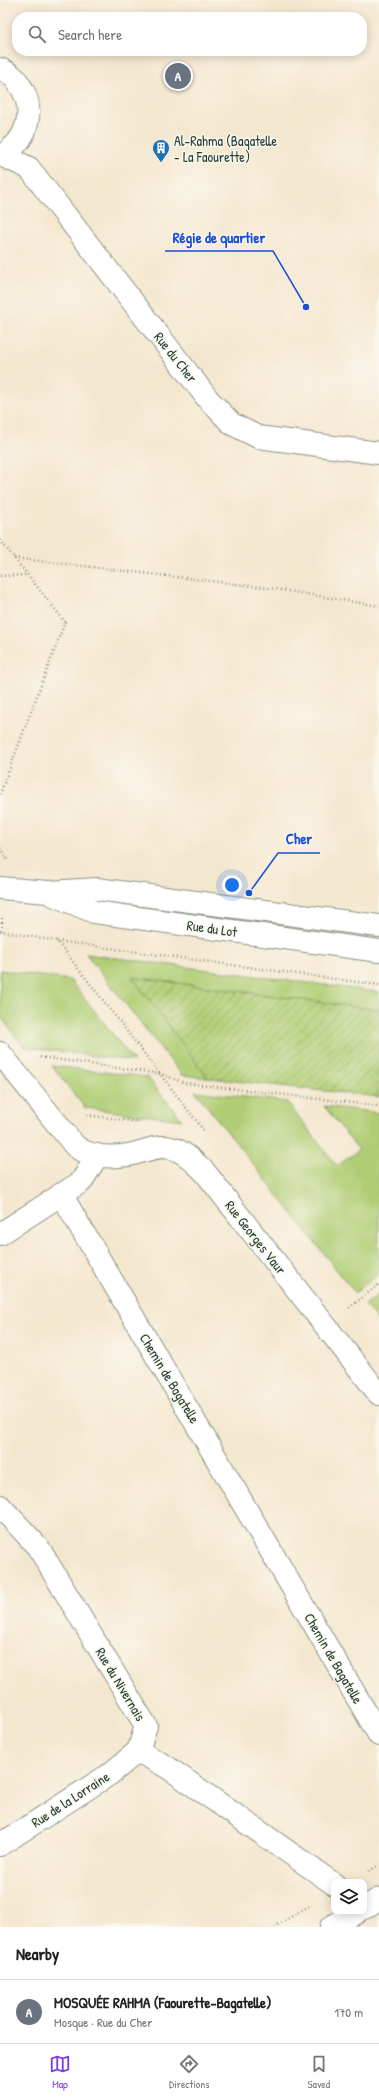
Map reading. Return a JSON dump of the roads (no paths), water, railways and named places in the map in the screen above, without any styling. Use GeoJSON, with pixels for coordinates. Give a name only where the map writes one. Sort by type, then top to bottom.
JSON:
{"type":"FeatureCollection","features":[{"type":"Feature","properties":{"kind":"street"},"geometry":{"type":"LineString","coordinates":[[0,69],[16,78],[24,91],[29,106],[28,122],[22,136],[13,148],[0,156]]}},
{"type":"Feature","properties":{"kind":"street","name":"Rue du Cher"},"geometry":{"type":"LineString","coordinates":[[22,136],[29,168],[208,399],[232,424],[258,437],[379,453]]}},
{"type":"Feature","properties":{"kind":"street","name":"Rue du Cher"},"geometry":{"type":"LineString","coordinates":[[0,156],[29,168]]}},
{"type":"Feature","properties":{"kind":"street","name":"Rue du Lot"},"geometry":{"type":"LineString","coordinates":[[0,888],[48,892],[97,889],[379,926]]}},
{"type":"Feature","properties":{"kind":"street","name":"Rue du Lot"},"geometry":{"type":"LineString","coordinates":[[48,892],[94,912],[379,951]]}},
{"type":"Feature","properties":{"kind":"street"},"geometry":{"type":"LineString","coordinates":[[0,1053],[75,1146],[84,1152],[98,1155],[81,1182],[0,1234]]}},
{"type":"Feature","properties":{"kind":"street","name":"Rue Georges Vaur"},"geometry":{"type":"LineString","coordinates":[[98,1155],[128,1155],[157,1147],[171,1148],[187,1156],[204,1171],[379,1394]]}},
{"type":"Feature","properties":{"kind":"street","name":"Chemin de Bagatelle"},"geometry":{"type":"LineString","coordinates":[[61,1194],[379,1735]]}},
{"type":"Feature","properties":{"kind":"street","name":"Rue du Nivernais"},"geometry":{"type":"LineString","coordinates":[[0,1506],[38,1547],[146,1726],[138,1751]]}},
{"type":"Feature","properties":{"kind":"street"},"geometry":{"type":"LineString","coordinates":[[138,1751],[167,1767],[331,1882]]}},
{"type":"Feature","properties":{"kind":"street","name":"Rue de la Lorraine"},"geometry":{"type":"LineString","coordinates":[[0,1845],[110,1774],[138,1751]]}},
{"type":"Feature","properties":{"kind":"street"},"geometry":{"type":"LineString","coordinates":[[367,1908],[379,1899]]}},
{"type":"Feature","properties":{"kind":"street"},"geometry":{"type":"LineString","coordinates":[[331,1927],[357,1915]]}},
{"type":"Feature","properties":{"kind":"place","name":"MOSQUÉE RAHMA (Faourette-Bagatelle)"},"geometry":{"type":"Point","coordinates":[178,76]}},
{"type":"Feature","properties":{"kind":"place","name":"Al-Rahma (Bagatelle - La Faourette)"},"geometry":{"type":"Point","coordinates":[161,163]}},
{"type":"Feature","properties":{"kind":"place","name":"Régie de quartier"},"geometry":{"type":"Point","coordinates":[306,307]}},
{"type":"Feature","properties":{"kind":"place","name":"Cher"},"geometry":{"type":"Point","coordinates":[249,893]}}]}
